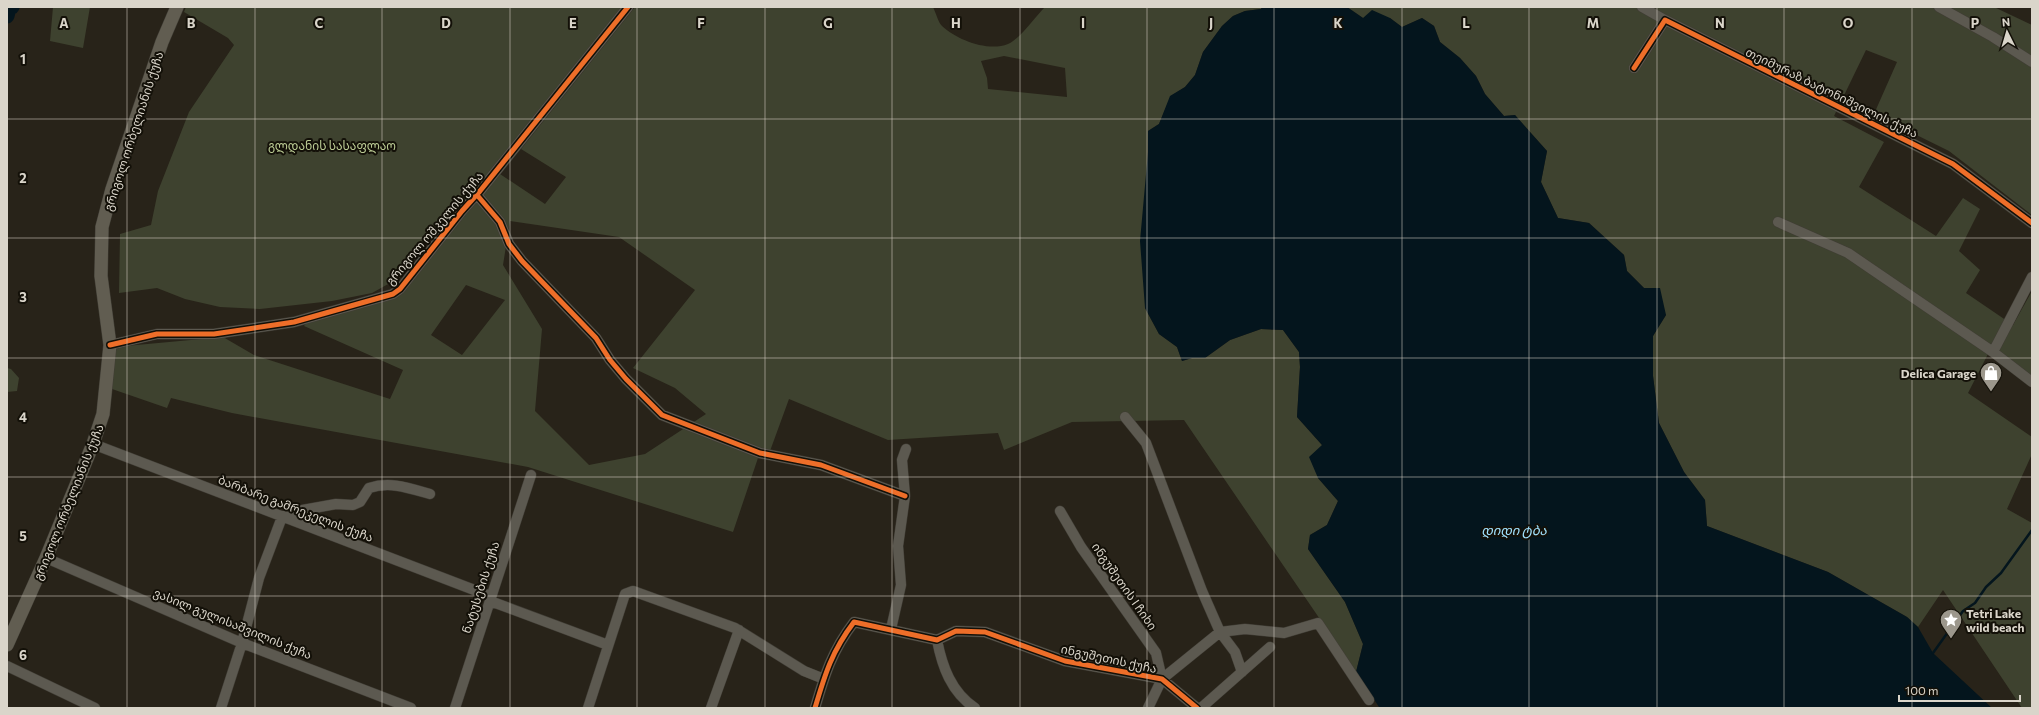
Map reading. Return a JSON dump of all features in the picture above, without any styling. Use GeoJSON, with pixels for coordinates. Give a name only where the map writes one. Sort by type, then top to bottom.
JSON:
{"type":"FeatureCollection","features":[{"type":"Feature","properties":{"kind":"main road","name":"გრიგოლ ორბელიანის ქუჩა"},"geometry":{"type":"LineString","coordinates":[[7,645],[46,558],[94,444],[103,414],[110,345],[105,312],[100,255],[102,227],[112,189],[162,42],[178,7]]}},
{"type":"Feature","properties":{"kind":"street","name":"გრიგოლ ოშკელის ქუჩა"},"geometry":{"type":"LineString","coordinates":[[110,345],[157,334],[214,334],[294,322],[393,294],[400,288],[462,211],[477,195],[628,7]]}},
{"type":"Feature","properties":{"kind":"street","name":"თეიმურაზ ბატონიშვილის ქუჩა"},"geometry":{"type":"LineString","coordinates":[[1642,7],[1665,20],[1953,164],[2032,223]]}},
{"type":"Feature","properties":{"kind":"street"},"geometry":{"type":"LineString","coordinates":[[1939,7],[1993,37],[2032,62]]}},
{"type":"Feature","properties":{"kind":"street"},"geometry":{"type":"LineString","coordinates":[[1634,68],[1665,20]]}},
{"type":"Feature","properties":{"kind":"street"},"geometry":{"type":"LineString","coordinates":[[477,195],[500,222],[509,244],[522,261],[596,338],[610,360],[626,379],[662,415],[760,453],[822,465],[905,496]]}},
{"type":"Feature","properties":{"kind":"street"},"geometry":{"type":"LineString","coordinates":[[1778,222],[1848,253],[1993,352],[2032,382]]}},
{"type":"Feature","properties":{"kind":"street"},"geometry":{"type":"LineString","coordinates":[[1993,352],[2032,277]]}},
{"type":"Feature","properties":{"kind":"street"},"geometry":{"type":"LineString","coordinates":[[1125,416],[1146,443],[1202,591],[1220,632],[1235,652],[1242,672]]}},
{"type":"Feature","properties":{"kind":"street","name":"ბარბარე გამრეკელის ქუჩა"},"geometry":{"type":"LineString","coordinates":[[94,444],[608,645]]}},
{"type":"Feature","properties":{"kind":"street"},"geometry":{"type":"LineString","coordinates":[[891,630],[902,585],[898,546],[905,496],[902,460],[906,449]]}},
{"type":"Feature","properties":{"kind":"street","name":"ნატუსების ქუჩა"},"geometry":{"type":"LineString","coordinates":[[454,708],[531,475]]}},
{"type":"Feature","properties":{"kind":"street"},"geometry":{"type":"LineString","coordinates":[[221,708],[242,643],[260,578],[282,517],[297,511],[336,504],[353,505],[360,502],[369,488],[378,485],[392,484],[430,494]]}},
{"type":"Feature","properties":{"kind":"street","name":"ინგუშეთის I ჩიხი"},"geometry":{"type":"LineString","coordinates":[[1060,511],[1081,547],[1156,653],[1162,679]]}},
{"type":"Feature","properties":{"kind":"street","name":"ვასილ გულისაშვილის ქუჩა"},"geometry":{"type":"LineString","coordinates":[[46,558],[242,643],[411,708]]}},
{"type":"Feature","properties":{"kind":"street"},"geometry":{"type":"LineString","coordinates":[[588,708],[625,594],[633,591],[739,630],[804,671],[824,680]]}},
{"type":"Feature","properties":{"kind":"street"},"geometry":{"type":"LineString","coordinates":[[815,708],[828,663],[840,640],[854,622],[937,640],[942,665],[952,685],[968,703],[975,708]]}},
{"type":"Feature","properties":{"kind":"street"},"geometry":{"type":"LineString","coordinates":[[1197,708],[1162,679],[1220,632],[1245,629],[1284,633],[1318,622],[1369,700]]}},
{"type":"Feature","properties":{"kind":"street"},"geometry":{"type":"LineString","coordinates":[[711,708],[739,630]]}},
{"type":"Feature","properties":{"kind":"street","name":"ინგუშეთის ქუჩა"},"geometry":{"type":"LineString","coordinates":[[937,640],[956,632],[985,632],[1065,661],[1162,679],[1148,708]]}},
{"type":"Feature","properties":{"kind":"street"},"geometry":{"type":"LineString","coordinates":[[1201,708],[1270,647]]}},
{"type":"Feature","properties":{"kind":"street"},"geometry":{"type":"LineString","coordinates":[[7,666],[95,708]]}},
{"type":"Feature","properties":{"kind":"green space"},"geometry":{"type":"Polygon","coordinates":[[[53,7],[90,7],[83,48],[50,41],[53,7]]]}},
{"type":"Feature","properties":{"kind":"green space","name":"გლდანის სასაფლაო"},"geometry":{"type":"Polygon","coordinates":[[[186,7],[622,7],[489,172],[390,283],[372,293],[332,301],[260,309],[220,307],[185,299],[157,288],[119,293],[120,234],[151,225],[158,191],[189,112],[234,45],[228,38],[184,12],[186,7]]]}},
{"type":"Feature","properties":{"kind":"green space"},"geometry":{"type":"Polygon","coordinates":[[[635,7],[933,7],[938,20],[948,31],[964,40],[982,46],[991,47],[1008,44],[1013,41],[1045,7],[1262,7],[1261,9],[1245,11],[1233,16],[1222,26],[1203,52],[1195,75],[1185,87],[1171,96],[1159,124],[1148,131],[1145,308],[1159,334],[1177,347],[1182,361],[1192,358],[1205,358],[1230,340],[1261,329],[1283,330],[1299,352],[1300,367],[1297,417],[1322,445],[1318,478],[1338,501],[1327,525],[1310,535],[1308,549],[1345,602],[1363,644],[1356,672],[1184,420],[1072,422],[1004,450],[998,433],[888,440],[789,399],[770,451],[757,447],[758,458],[733,532],[528,467],[232,413],[171,398],[167,408],[112,389],[115,347],[223,337],[254,355],[390,399],[403,370],[304,326],[308,321],[393,297],[500,174],[545,204],[566,177],[521,149],[635,7]],[[1004,56],[981,61],[987,78],[988,89],[1067,97],[1065,68],[1004,56]],[[510,221],[503,265],[542,329],[535,411],[589,465],[645,454],[706,414],[675,388],[633,368],[695,290],[619,237],[510,221]],[[466,285],[431,335],[462,355],[505,300],[466,285]]]}},
{"type":"Feature","properties":{"kind":"green space"},"geometry":{"type":"Polygon","coordinates":[[[1347,7],[1994,7],[2032,25],[2032,215],[1949,151],[1874,114],[1897,62],[1866,50],[1834,116],[1884,142],[1859,187],[1936,236],[1963,198],[1980,209],[1959,251],[1980,270],[1966,293],[2013,325],[2032,291],[2032,380],[1985,342],[1855,252],[1849,258],[1988,354],[1968,393],[2032,437],[2032,454],[2007,509],[2032,523],[2032,708],[2022,708],[1943,590],[1918,627],[1907,617],[1828,572],[1707,526],[1705,500],[1684,472],[1659,423],[1653,376],[1653,336],[1666,315],[1644,288],[1627,271],[1624,255],[1589,223],[1558,218],[1541,182],[1547,151],[1515,115],[1504,116],[1485,94],[1476,76],[1460,58],[1440,42],[1434,26],[1422,18],[1402,27],[1390,18],[1363,18],[1347,7]]]}},
{"type":"Feature","properties":{"kind":"green space"},"geometry":{"type":"Polygon","coordinates":[[[7,368],[11,369],[19,378],[17,391],[7,392],[7,368]]]}},
{"type":"Feature","properties":{"kind":"water","name":"დიდი ტბა"},"geometry":{"type":"Polygon","coordinates":[[[1262,7],[1347,7],[1363,18],[1372,10],[1390,18],[1402,27],[1422,18],[1434,26],[1440,42],[1460,58],[1476,76],[1485,94],[1504,116],[1515,115],[1547,151],[1541,182],[1558,218],[1589,223],[1624,255],[1627,271],[1644,288],[1660,288],[1666,315],[1653,336],[1653,376],[1659,423],[1684,472],[1705,500],[1707,526],[1828,572],[1907,617],[1918,627],[1933,653],[1992,708],[1379,707],[1356,672],[1363,644],[1345,602],[1308,549],[1310,535],[1327,525],[1338,501],[1318,478],[1309,457],[1322,445],[1297,417],[1300,367],[1299,352],[1283,330],[1261,329],[1230,340],[1205,358],[1192,358],[1182,361],[1177,347],[1159,334],[1145,308],[1140,241],[1148,152],[1148,131],[1159,124],[1170,96],[1185,87],[1195,75],[1203,52],[1222,26],[1233,16],[1245,11],[1261,9],[1262,7]]]}},
{"type":"Feature","properties":{"kind":"waterway"},"geometry":{"type":"LineString","coordinates":[[7,16],[9,8],[12,7]]}},
{"type":"Feature","properties":{"kind":"waterway"},"geometry":{"type":"LineString","coordinates":[[1933,653],[1963,611],[1975,603],[1986,587],[2001,573],[2032,530]]}},
{"type":"Feature","properties":{"kind":"cycle path"},"geometry":{"type":"LineString","coordinates":[[110,345],[157,334],[214,334],[294,322],[393,294],[400,289],[628,7]]}},
{"type":"Feature","properties":{"kind":"cycle path"},"geometry":{"type":"LineString","coordinates":[[1634,68],[1665,20],[1953,164],[2032,223]]}},
{"type":"Feature","properties":{"kind":"cycle path"},"geometry":{"type":"LineString","coordinates":[[477,195],[500,222],[509,244],[522,261],[596,338],[610,360],[626,379],[662,415],[760,453],[821,465],[905,496]]}},
{"type":"Feature","properties":{"kind":"cycle path"},"geometry":{"type":"LineString","coordinates":[[815,708],[830,663],[840,643],[854,622],[937,640],[956,631],[985,632],[1065,661],[1162,679],[1197,708]]}},
{"type":"Feature","properties":{"kind":"place","name":"Delica Garage"},"geometry":{"type":"Point","coordinates":[1991,392]}},
{"type":"Feature","properties":{"kind":"place","name":"Tetri Lake wild beach"},"geometry":{"type":"Point","coordinates":[1951,640]}}]}
